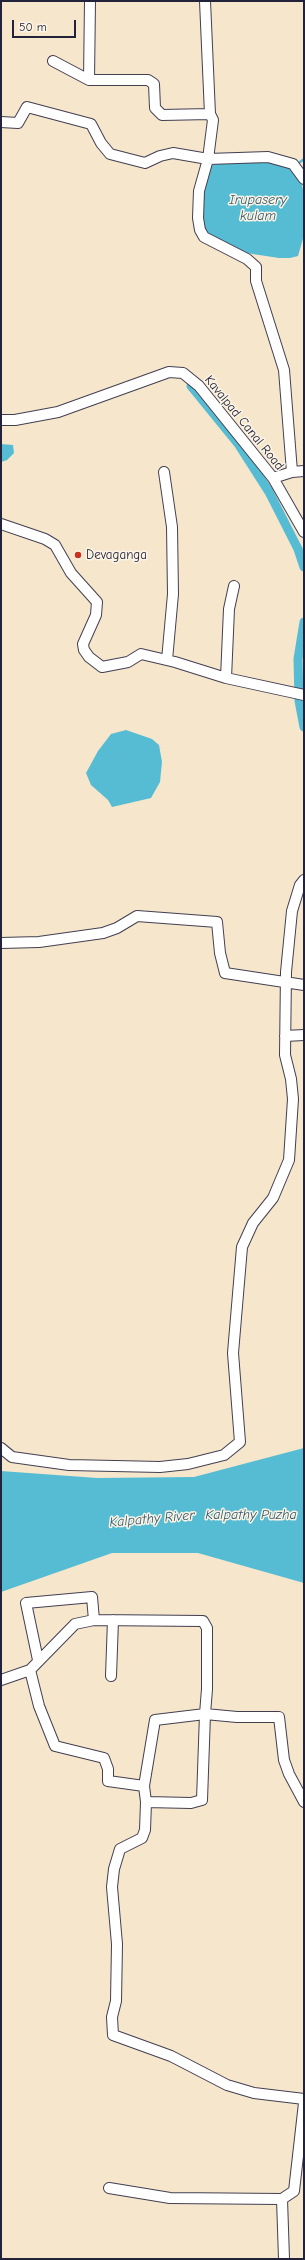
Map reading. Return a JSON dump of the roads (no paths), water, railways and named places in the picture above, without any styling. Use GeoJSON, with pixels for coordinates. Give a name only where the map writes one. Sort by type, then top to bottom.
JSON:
{"type":"FeatureCollection","features":[{"type":"Feature","properties":{"kind":"street"},"geometry":{"type":"LineString","coordinates":[[89,80],[90,1]]}},
{"type":"Feature","properties":{"kind":"street"},"geometry":{"type":"LineString","coordinates":[[205,1],[210,114],[213,120],[208,159],[198,197],[198,218],[200,230],[204,237],[248,259],[256,267],[256,281],[284,370],[292,472]]}},
{"type":"Feature","properties":{"kind":"street"},"geometry":{"type":"LineString","coordinates":[[54,61],[89,80],[148,80],[154,84],[155,108],[162,115],[210,114]]}},
{"type":"Feature","properties":{"kind":"street"},"geometry":{"type":"LineString","coordinates":[[1,122],[18,123],[27,107],[91,124],[101,143],[110,154],[144,163],[160,156],[173,153],[208,159],[268,157],[293,164],[304,177]]}},
{"type":"Feature","properties":{"kind":"street","name":"Kavalpad Canal Road"},"geometry":{"type":"LineString","coordinates":[[1,420],[15,420],[58,412],[169,372],[184,373],[199,386],[274,478],[304,532]]}},
{"type":"Feature","properties":{"kind":"street"},"geometry":{"type":"LineString","coordinates":[[274,478],[292,472],[304,471]]}},
{"type":"Feature","properties":{"kind":"street"},"geometry":{"type":"LineString","coordinates":[[164,472],[172,527],[173,594],[166,660]]}},
{"type":"Feature","properties":{"kind":"street"},"geometry":{"type":"LineString","coordinates":[[1,524],[45,539],[55,545],[71,573],[97,602],[96,615],[83,644],[84,650],[89,657],[102,667],[128,662],[141,654],[226,678],[304,694]]}},
{"type":"Feature","properties":{"kind":"street"},"geometry":{"type":"LineString","coordinates":[[226,678],[229,609],[234,586]]}},
{"type":"Feature","properties":{"kind":"street"},"geometry":{"type":"LineString","coordinates":[[1,1448],[12,1456],[69,1465],[160,1467],[188,1464],[224,1455],[240,1442],[234,1353],[242,1247],[253,1223],[273,1198],[289,1160],[294,1099],[285,1055],[286,983],[292,911],[300,885],[304,880]]}},
{"type":"Feature","properties":{"kind":"street"},"geometry":{"type":"LineString","coordinates":[[1,943],[38,942],[103,933],[117,928],[136,916],[217,922],[220,953],[225,973],[304,985]]}},
{"type":"Feature","properties":{"kind":"street"},"geometry":{"type":"LineString","coordinates":[[285,1036],[304,1035]]}},
{"type":"Feature","properties":{"kind":"street"},"geometry":{"type":"LineString","coordinates":[[38,1660],[26,1603],[92,1597],[94,1620]]}},
{"type":"Feature","properties":{"kind":"street"},"geometry":{"type":"LineString","coordinates":[[1,1680],[30,1670],[38,1660],[75,1624],[94,1620],[203,1621],[207,1628],[207,1689],[202,1800],[191,1803],[146,1802]]}},
{"type":"Feature","properties":{"kind":"street"},"geometry":{"type":"LineString","coordinates":[[111,1676],[113,1620]]}},
{"type":"Feature","properties":{"kind":"street"},"geometry":{"type":"LineString","coordinates":[[30,1670],[39,1706],[55,1746],[104,1758],[108,1769],[108,1781],[144,1786]]}},
{"type":"Feature","properties":{"kind":"street"},"geometry":{"type":"LineString","coordinates":[[304,1802],[289,1774],[284,1760],[279,1717],[237,1717],[205,1714],[155,1720],[144,1786],[146,1802],[145,1830],[142,1838],[120,1849],[114,1869],[112,1887],[117,1944],[116,2001],[112,2017],[112,2035],[171,2056],[227,2085],[254,2093],[304,2099]]}},
{"type":"Feature","properties":{"kind":"street"},"geometry":{"type":"LineString","coordinates":[[109,2188],[170,2198],[282,2199],[294,2191],[304,2103]]}},
{"type":"Feature","properties":{"kind":"street"},"geometry":{"type":"LineString","coordinates":[[282,2199],[284,2259]]}},
{"type":"Feature","properties":{"kind":"water","name":"Irupasery kulam"},"geometry":{"type":"Polygon","coordinates":[[[239,162],[277,163],[292,167],[297,174],[302,185],[304,195],[304,235],[298,256],[279,258],[246,253],[213,238],[203,229],[201,216],[209,165],[239,162]]]}},
{"type":"Feature","properties":{"kind":"water"},"geometry":{"type":"Polygon","coordinates":[[[1,444],[13,445],[14,453],[7,460],[1,462],[1,444]]]}},
{"type":"Feature","properties":{"kind":"water"},"geometry":{"type":"Polygon","coordinates":[[[126,730],[152,739],[159,745],[162,762],[160,782],[151,798],[112,807],[108,800],[91,785],[86,773],[98,751],[111,734],[126,730]]]}},
{"type":"Feature","properties":{"kind":"water","name":"Kalpathy Puzha"},"geometry":{"type":"Polygon","coordinates":[[[304,1448],[304,1583],[198,1553],[112,1553],[1,1592],[1,1471],[97,1478],[194,1477],[304,1448]]]}},
{"type":"Feature","properties":{"kind":"waterway"},"geometry":{"type":"LineString","coordinates":[[300,162],[304,159]]}},
{"type":"Feature","properties":{"kind":"waterway"},"geometry":{"type":"LineString","coordinates":[[191,386],[239,445],[269,492],[298,549],[304,567]]}},
{"type":"Feature","properties":{"kind":"waterway"},"geometry":{"type":"LineString","coordinates":[[304,622],[298,659],[299,701],[304,727]]}},
{"type":"Feature","properties":{"kind":"place","name":"Devaganga"},"geometry":{"type":"Point","coordinates":[78,555]}},
{"type":"Feature","properties":{"kind":"water label","name":"Kalpathy River"},"geometry":{"type":"Point","coordinates":[152,1519]}}]}
